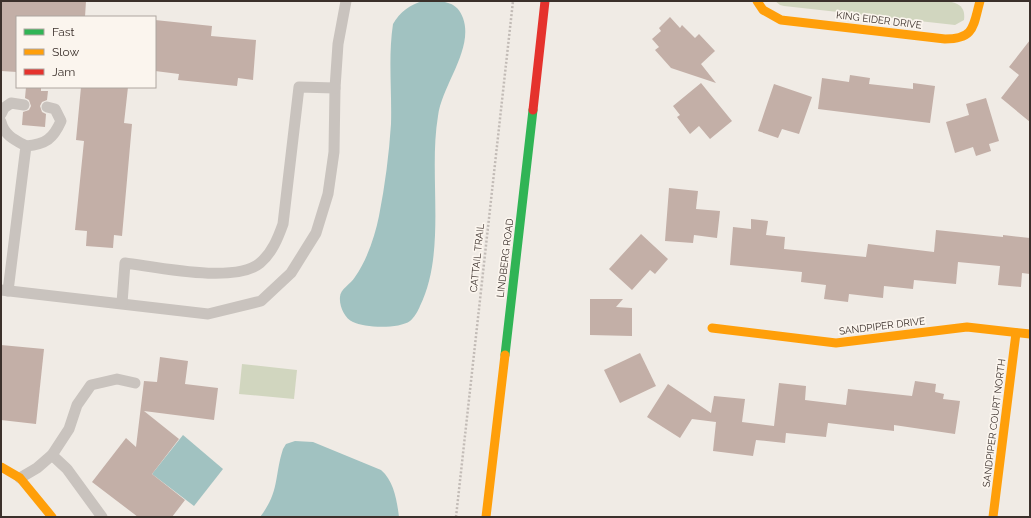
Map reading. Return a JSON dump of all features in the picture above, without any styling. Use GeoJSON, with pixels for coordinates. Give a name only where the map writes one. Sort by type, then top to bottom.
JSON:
{"type":"FeatureCollection","features":[{"type":"Feature","properties":{"kind":"street","name":"LINDBERG ROAD"},"geometry":{"type":"LineString","coordinates":[[486,517],[545,1]]}},
{"type":"Feature","properties":{"kind":"street","name":"KING EIDER DRIVE"},"geometry":{"type":"LineString","coordinates":[[757,1],[763,10],[781,20],[945,39],[960,39],[972,30],[980,1]]}},
{"type":"Feature","properties":{"kind":"street","name":"SANDPIPER DRIVE"},"geometry":{"type":"LineString","coordinates":[[712,328],[836,343],[967,327],[1030,334]]}},
{"type":"Feature","properties":{"kind":"street","name":"SANDPIPER COURT NORTH"},"geometry":{"type":"LineString","coordinates":[[993,517],[1016,333]]}},
{"type":"Feature","properties":{"kind":"street"},"geometry":{"type":"LineString","coordinates":[[1,467],[20,478],[52,517]]}},
{"type":"Feature","properties":{"kind":"lane"},"geometry":{"type":"LineString","coordinates":[[26,146],[5,290],[208,314],[261,301],[291,273],[316,233],[328,194],[334,152],[335,88],[339,38],[346,1]]}},
{"type":"Feature","properties":{"kind":"lane"},"geometry":{"type":"LineString","coordinates":[[122,303],[125,263],[220,274],[237,273],[260,264],[276,243],[283,224],[299,87],[335,88]]}},
{"type":"Feature","properties":{"kind":"lane"},"geometry":{"type":"LineString","coordinates":[[1,114],[4,108],[11,103],[24,105]]}},
{"type":"Feature","properties":{"kind":"lane"},"geometry":{"type":"LineString","coordinates":[[1,122],[2,129],[12,139],[26,146],[38,145],[54,136],[61,121],[55,109],[47,107]]}},
{"type":"Feature","properties":{"kind":"lane"},"geometry":{"type":"LineString","coordinates":[[20,478],[37,468],[52,455],[69,429],[77,405],[91,385],[117,379],[135,383]]}},
{"type":"Feature","properties":{"kind":"lane"},"geometry":{"type":"LineString","coordinates":[[52,455],[67,469],[102,517]]}},
{"type":"Feature","properties":{"kind":"path","name":"CATTAIL TRAIL"},"geometry":{"type":"LineString","coordinates":[[456,517],[513,1]]}},
{"type":"Feature","properties":{"kind":"green space"},"geometry":{"type":"Polygon","coordinates":[[[775,1],[944,1],[959,5],[963,11],[964,20],[955,25],[784,6],[775,1]]]}},
{"type":"Feature","properties":{"kind":"green space"},"geometry":{"type":"Polygon","coordinates":[[[242,364],[297,370],[294,399],[239,394],[242,364]]]}},
{"type":"Feature","properties":{"kind":"water"},"geometry":{"type":"Polygon","coordinates":[[[424,1],[436,1],[453,5],[457,8],[463,18],[465,30],[461,54],[445,92],[438,116],[435,139],[435,237],[433,261],[428,284],[419,308],[410,321],[405,324],[382,327],[365,326],[353,322],[347,318],[340,304],[340,294],[353,280],[367,256],[379,216],[391,124],[390,74],[393,24],[406,9],[414,4],[424,1]]]}},
{"type":"Feature","properties":{"kind":"water"},"geometry":{"type":"Polygon","coordinates":[[[183,435],[223,469],[194,506],[152,474],[183,435]]]}},
{"type":"Feature","properties":{"kind":"water"},"geometry":{"type":"Polygon","coordinates":[[[295,441],[313,442],[381,470],[392,485],[399,517],[260,517],[274,491],[283,449],[286,444],[295,441]]]}},
{"type":"Feature","properties":{"kind":"building"},"geometry":{"type":"Polygon","coordinates":[[[1,1],[86,1],[85,16],[16,16],[16,72],[1,71],[1,1]]]}},
{"type":"Feature","properties":{"kind":"building"},"geometry":{"type":"Polygon","coordinates":[[[670,17],[680,28],[682,25],[695,38],[699,34],[715,51],[701,64],[716,83],[671,68],[655,50],[659,47],[652,39],[661,31],[659,28],[670,17]]]}},
{"type":"Feature","properties":{"kind":"building"},"geometry":{"type":"Polygon","coordinates":[[[156,20],[212,26],[211,36],[256,40],[253,80],[238,78],[237,86],[178,80],[179,74],[156,71],[156,20]]]}},
{"type":"Feature","properties":{"kind":"building"},"geometry":{"type":"Polygon","coordinates":[[[1030,40],[1030,122],[1001,98],[1019,75],[1009,67],[1030,40]]]}},
{"type":"Feature","properties":{"kind":"building"},"geometry":{"type":"Polygon","coordinates":[[[850,75],[870,78],[869,84],[913,89],[913,83],[935,86],[930,123],[818,109],[822,78],[849,82],[850,75]]]}},
{"type":"Feature","properties":{"kind":"building"},"geometry":{"type":"Polygon","coordinates":[[[701,83],[732,121],[710,139],[699,126],[690,134],[677,117],[680,115],[673,106],[701,83]]]}},
{"type":"Feature","properties":{"kind":"building"},"geometry":{"type":"Polygon","coordinates":[[[774,84],[812,97],[799,134],[782,129],[778,138],[758,131],[774,84]]]}},
{"type":"Feature","properties":{"kind":"building"},"geometry":{"type":"Polygon","coordinates":[[[26,88],[41,88],[41,91],[48,91],[47,100],[42,102],[40,106],[42,112],[46,114],[45,127],[22,125],[23,112],[29,110],[31,106],[29,100],[25,98],[26,88]]]}},
{"type":"Feature","properties":{"kind":"building"},"geometry":{"type":"Polygon","coordinates":[[[81,88],[128,88],[124,123],[132,124],[122,236],[114,235],[113,248],[86,246],[87,231],[75,230],[84,141],[76,140],[81,88]]]}},
{"type":"Feature","properties":{"kind":"building"},"geometry":{"type":"Polygon","coordinates":[[[986,98],[999,141],[989,144],[991,151],[976,156],[973,147],[955,153],[946,122],[969,115],[966,104],[986,98]]]}},
{"type":"Feature","properties":{"kind":"building"},"geometry":{"type":"Polygon","coordinates":[[[669,188],[698,191],[696,209],[720,211],[717,238],[694,235],[693,243],[665,241],[669,188]]]}},
{"type":"Feature","properties":{"kind":"building"},"geometry":{"type":"Polygon","coordinates":[[[751,219],[768,221],[766,235],[785,237],[784,249],[866,257],[868,244],[934,252],[936,230],[1003,237],[1003,235],[1030,238],[1030,274],[1022,273],[1021,287],[998,285],[1000,266],[958,262],[956,284],[914,280],[913,289],[884,286],[883,298],[849,294],[848,302],[824,299],[826,285],[801,282],[802,272],[730,265],[733,227],[751,229],[751,219]]]}},
{"type":"Feature","properties":{"kind":"building"},"geometry":{"type":"Polygon","coordinates":[[[641,234],[668,259],[655,274],[650,270],[632,290],[609,269],[641,234]]]}},
{"type":"Feature","properties":{"kind":"building"},"geometry":{"type":"Polygon","coordinates":[[[590,299],[623,299],[616,307],[632,308],[632,336],[590,335],[590,299]]]}},
{"type":"Feature","properties":{"kind":"building"},"geometry":{"type":"Polygon","coordinates":[[[1,345],[44,349],[36,424],[1,420],[1,345]]]}},
{"type":"Feature","properties":{"kind":"building"},"geometry":{"type":"Polygon","coordinates":[[[640,353],[656,386],[620,403],[604,370],[640,353]]]}},
{"type":"Feature","properties":{"kind":"building"},"geometry":{"type":"Polygon","coordinates":[[[160,357],[188,361],[185,384],[218,388],[214,420],[144,411],[179,439],[152,474],[185,500],[172,517],[138,517],[92,482],[126,438],[136,447],[144,381],[157,382],[160,357]]]}},
{"type":"Feature","properties":{"kind":"building"},"geometry":{"type":"Polygon","coordinates":[[[915,381],[936,384],[935,392],[944,394],[943,399],[960,401],[955,434],[894,425],[894,431],[828,423],[826,437],[786,433],[785,443],[756,440],[753,456],[713,451],[716,422],[692,419],[680,438],[647,417],[668,384],[711,413],[714,396],[745,399],[742,422],[774,426],[779,383],[806,386],[805,400],[846,405],[848,389],[912,396],[915,381]]]}},
{"type":"Feature","properties":{"kind":"traffic: fast"},"geometry":{"type":"LineString","coordinates":[[505,355],[533,110]]}},
{"type":"Feature","properties":{"kind":"traffic: slow"},"geometry":{"type":"LineString","coordinates":[[757,1],[763,10],[781,20],[945,39],[962,37],[967,34],[974,24],[980,1]]}},
{"type":"Feature","properties":{"kind":"traffic: slow"},"geometry":{"type":"LineString","coordinates":[[712,328],[836,343],[967,327],[1030,334]]}},
{"type":"Feature","properties":{"kind":"traffic: slow"},"geometry":{"type":"LineString","coordinates":[[993,517],[1016,333]]}},
{"type":"Feature","properties":{"kind":"traffic: slow"},"geometry":{"type":"LineString","coordinates":[[486,517],[505,355]]}},
{"type":"Feature","properties":{"kind":"traffic: slow"},"geometry":{"type":"LineString","coordinates":[[1,467],[20,478],[52,517]]}},
{"type":"Feature","properties":{"kind":"traffic: jam"},"geometry":{"type":"LineString","coordinates":[[533,110],[545,1]]}}]}
